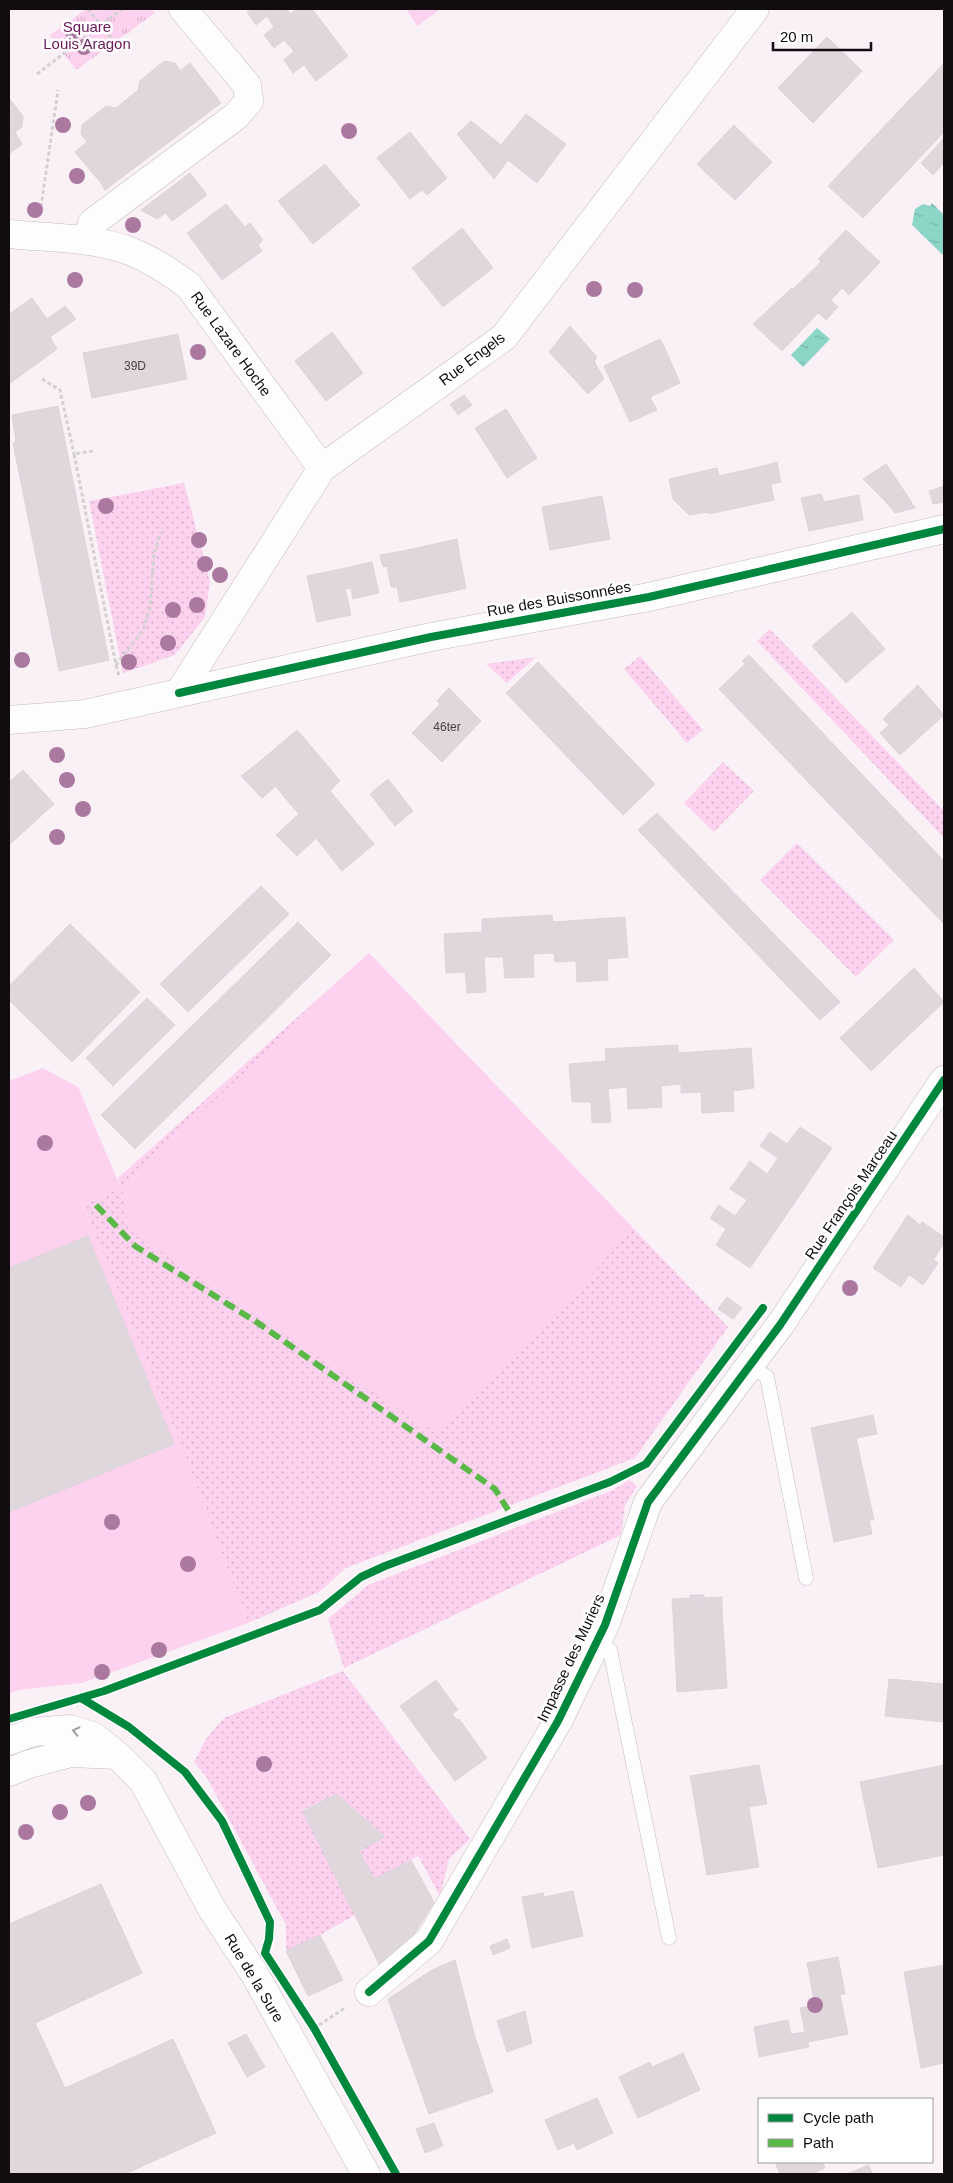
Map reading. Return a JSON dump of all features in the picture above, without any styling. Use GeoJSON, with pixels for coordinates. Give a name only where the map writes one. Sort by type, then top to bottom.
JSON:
{"type":"FeatureCollection","features":[{"type":"Feature","properties":{"kind":"street"},"geometry":{"type":"LineString","coordinates":[[88,241],[92,223],[236,116],[249,101],[247,85],[183,9]]}},
{"type":"Feature","properties":{"kind":"street","name":"Rue Engels"},"geometry":{"type":"LineString","coordinates":[[179,693],[322,468],[504,337],[755,9]]}},
{"type":"Feature","properties":{"kind":"street","name":"Rue Lazare Hoche"},"geometry":{"type":"LineString","coordinates":[[9,234],[88,241],[125,250],[164,268],[189,286],[322,468]]}},
{"type":"Feature","properties":{"kind":"street","name":"Rue des Buissonnées"},"geometry":{"type":"LineString","coordinates":[[9,720],[85,714],[431,637],[649,597],[944,529]]}},
{"type":"Feature","properties":{"kind":"street","name":"Rue François Marceau"},"geometry":{"type":"LineString","coordinates":[[780,1324],[944,1080]]}},
{"type":"Feature","properties":{"kind":"street","name":"Impasse des Muriers"},"geometry":{"type":"LineString","coordinates":[[369,1992],[429,1941],[558,1721],[605,1625],[648,1502],[780,1324]]}},
{"type":"Feature","properties":{"kind":"street","name":"Rue de la Sure"},"geometry":{"type":"LineString","coordinates":[[9,1741],[33,1732],[70,1729],[94,1736],[117,1755],[143,1781],[212,1909],[254,1973],[366,2174]]}},
{"type":"Feature","properties":{"kind":"street"},"geometry":{"type":"LineString","coordinates":[[9,1772],[29,1764],[71,1753],[117,1755]]}},
{"type":"Feature","properties":{"kind":"lane"},"geometry":{"type":"LineString","coordinates":[[750,1365],[767,1378],[806,1578]]}},
{"type":"Feature","properties":{"kind":"lane"},"geometry":{"type":"LineString","coordinates":[[595,1645],[610,1650],[669,1938]]}},
{"type":"Feature","properties":{"kind":"path"},"geometry":{"type":"LineString","coordinates":[[88,9],[122,51]]}},
{"type":"Feature","properties":{"kind":"path"},"geometry":{"type":"LineString","coordinates":[[38,74],[122,9]]}},
{"type":"Feature","properties":{"kind":"path"},"geometry":{"type":"LineString","coordinates":[[36,237],[46,184],[58,90]]}},
{"type":"Feature","properties":{"kind":"path"},"geometry":{"type":"LineString","coordinates":[[42,379],[60,390],[116,665],[144,630],[150,608],[154,553],[161,532]]}},
{"type":"Feature","properties":{"kind":"path"},"geometry":{"type":"LineString","coordinates":[[74,454],[93,451]]}},
{"type":"Feature","properties":{"kind":"path"},"geometry":{"type":"LineString","coordinates":[[308,2020],[319,2037]]}},
{"type":"Feature","properties":{"kind":"green space","name":"Square Louis Aragon"},"geometry":{"type":"Polygon","coordinates":[[[86,9],[151,9],[155,13],[76,70],[50,35],[86,9]]]}},
{"type":"Feature","properties":{"kind":"green space"},"geometry":{"type":"Polygon","coordinates":[[[406,9],[441,9],[417,26],[406,9]]]}},
{"type":"Feature","properties":{"kind":"green space"},"geometry":{"type":"Polygon","coordinates":[[[184,483],[210,581],[205,617],[175,655],[123,673],[89,501],[184,483]]]}},
{"type":"Feature","properties":{"kind":"green space"},"geometry":{"type":"Polygon","coordinates":[[[770,629],[944,811],[944,838],[757,641],[770,629]]]}},
{"type":"Feature","properties":{"kind":"green space"},"geometry":{"type":"Polygon","coordinates":[[[640,656],[703,730],[687,743],[624,669],[640,656]]]}},
{"type":"Feature","properties":{"kind":"green space"},"geometry":{"type":"Polygon","coordinates":[[[536,657],[507,683],[486,664],[536,657]]]}},
{"type":"Feature","properties":{"kind":"green space"},"geometry":{"type":"Polygon","coordinates":[[[723,762],[754,791],[714,832],[684,803],[723,762]]]}},
{"type":"Feature","properties":{"kind":"green space"},"geometry":{"type":"Polygon","coordinates":[[[797,843],[894,940],[856,977],[760,880],[797,843]]]}},
{"type":"Feature","properties":{"kind":"green space"},"geometry":{"type":"Polygon","coordinates":[[[369,953],[728,1327],[635,1458],[346,1568],[319,1592],[248,1623],[192,1474],[83,1204],[121,1188],[118,1178],[369,953]]]}},
{"type":"Feature","properties":{"kind":"green space"},"geometry":{"type":"Polygon","coordinates":[[[369,953],[633,1228],[541,1331],[436,1433],[129,1230],[122,1189],[369,953]]]}},
{"type":"Feature","properties":{"kind":"green space"},"geometry":{"type":"Polygon","coordinates":[[[43,1068],[78,1087],[121,1188],[83,1204],[192,1474],[248,1623],[82,1683],[18,1690],[9,1694],[9,1081],[43,1068]]]}},
{"type":"Feature","properties":{"kind":"green space"},"geometry":{"type":"Polygon","coordinates":[[[629,1480],[637,1486],[625,1505],[621,1535],[344,1668],[328,1619],[368,1585],[613,1490],[629,1480]]]}},
{"type":"Feature","properties":{"kind":"green space"},"geometry":{"type":"Polygon","coordinates":[[[343,1671],[470,1839],[449,1859],[440,1896],[418,1856],[374,1879],[359,1851],[385,1837],[337,1794],[303,1810],[355,1915],[320,1935],[286,1951],[286,1925],[207,1778],[194,1762],[205,1740],[224,1718],[343,1671]]]}},
{"type":"Feature","properties":{"kind":"water"},"geometry":{"type":"Polygon","coordinates":[[[932,203],[944,215],[944,256],[912,225],[915,209],[923,204],[930,206],[932,203]]]}},
{"type":"Feature","properties":{"kind":"water"},"geometry":{"type":"Polygon","coordinates":[[[817,328],[830,339],[803,367],[791,355],[817,328]]]}},
{"type":"Feature","properties":{"kind":"building"},"geometry":{"type":"Polygon","coordinates":[[[252,9],[287,9],[290,14],[297,9],[312,9],[348,56],[316,81],[304,65],[293,73],[284,60],[294,51],[284,40],[274,48],[264,35],[274,27],[267,16],[256,25],[247,12],[252,9]]]}},
{"type":"Feature","properties":{"kind":"building"},"geometry":{"type":"Polygon","coordinates":[[[827,37],[862,71],[813,123],[778,88],[827,37]]]}},
{"type":"Feature","properties":{"kind":"building"},"geometry":{"type":"Polygon","coordinates":[[[164,61],[175,63],[180,71],[190,63],[215,95],[101,183],[75,152],[87,142],[81,134],[82,125],[106,106],[116,108],[122,115],[133,107],[144,98],[138,90],[140,81],[164,61]]]}},
{"type":"Feature","properties":{"kind":"building"},"geometry":{"type":"Polygon","coordinates":[[[944,63],[944,132],[863,218],[828,186],[911,98],[920,107],[929,97],[920,89],[944,63]]]}},
{"type":"Feature","properties":{"kind":"building"},"geometry":{"type":"Polygon","coordinates":[[[920,89],[929,97],[920,107],[911,98],[920,89]]]}},
{"type":"Feature","properties":{"kind":"building"},"geometry":{"type":"Polygon","coordinates":[[[138,90],[144,98],[133,107],[127,99],[138,90]]]}},
{"type":"Feature","properties":{"kind":"building"},"geometry":{"type":"Polygon","coordinates":[[[215,95],[221,103],[105,190],[101,183],[215,95]]]}},
{"type":"Feature","properties":{"kind":"building"},"geometry":{"type":"Polygon","coordinates":[[[9,98],[23,116],[22,127],[15,132],[22,144],[9,154],[9,98]]]}},
{"type":"Feature","properties":{"kind":"building"},"geometry":{"type":"Polygon","coordinates":[[[127,99],[133,107],[122,115],[116,108],[127,99]]]}},
{"type":"Feature","properties":{"kind":"building"},"geometry":{"type":"Polygon","coordinates":[[[526,114],[566,144],[537,183],[508,160],[494,179],[457,134],[471,121],[501,145],[526,114]]]}},
{"type":"Feature","properties":{"kind":"building"},"geometry":{"type":"Polygon","coordinates":[[[734,125],[739,130],[702,169],[697,164],[734,125]]]}},
{"type":"Feature","properties":{"kind":"building"},"geometry":{"type":"Polygon","coordinates":[[[739,130],[772,162],[735,200],[702,169],[739,130]]]}},
{"type":"Feature","properties":{"kind":"building"},"geometry":{"type":"Polygon","coordinates":[[[410,132],[447,178],[427,195],[422,190],[410,199],[377,158],[410,132]]]}},
{"type":"Feature","properties":{"kind":"building"},"geometry":{"type":"Polygon","coordinates":[[[944,138],[944,157],[943,158],[934,149],[944,138]]]}},
{"type":"Feature","properties":{"kind":"building"},"geometry":{"type":"Polygon","coordinates":[[[934,149],[944,158],[944,163],[933,175],[921,163],[934,149]]]}},
{"type":"Feature","properties":{"kind":"building"},"geometry":{"type":"Polygon","coordinates":[[[325,164],[345,188],[335,196],[315,172],[325,164]]]}},
{"type":"Feature","properties":{"kind":"building"},"geometry":{"type":"Polygon","coordinates":[[[315,172],[335,196],[345,188],[360,205],[313,244],[278,201],[315,172]]]}},
{"type":"Feature","properties":{"kind":"building"},"geometry":{"type":"Polygon","coordinates":[[[190,173],[207,195],[172,221],[166,213],[157,219],[141,210],[190,173]]]}},
{"type":"Feature","properties":{"kind":"building"},"geometry":{"type":"Polygon","coordinates":[[[226,204],[245,227],[250,223],[263,240],[258,245],[262,251],[222,280],[187,233],[226,204]]]}},
{"type":"Feature","properties":{"kind":"building"},"geometry":{"type":"Polygon","coordinates":[[[462,228],[493,268],[443,307],[412,268],[462,228]]]}},
{"type":"Feature","properties":{"kind":"building"},"geometry":{"type":"Polygon","coordinates":[[[846,230],[880,262],[849,295],[842,288],[831,300],[838,307],[826,320],[818,313],[782,351],[753,324],[821,262],[818,259],[846,230]]]}},
{"type":"Feature","properties":{"kind":"building"},"geometry":{"type":"Polygon","coordinates":[[[32,298],[47,319],[65,306],[76,319],[50,337],[57,349],[9,384],[9,314],[32,298]]]}},
{"type":"Feature","properties":{"kind":"building"},"geometry":{"type":"Polygon","coordinates":[[[570,326],[597,357],[594,361],[604,379],[588,394],[549,352],[570,326]]]}},
{"type":"Feature","properties":{"kind":"building"},"geometry":{"type":"Polygon","coordinates":[[[332,332],[363,373],[326,401],[295,361],[332,332]]]}},
{"type":"Feature","properties":{"kind":"building"},"geometry":{"type":"Polygon","coordinates":[[[178,334],[187,379],[92,398],[83,353],[178,334]]]}},
{"type":"Feature","properties":{"kind":"building"},"geometry":{"type":"Polygon","coordinates":[[[660,339],[664,346],[623,365],[620,358],[660,339]]]}},
{"type":"Feature","properties":{"kind":"building"},"geometry":{"type":"Polygon","coordinates":[[[664,346],[680,383],[650,397],[657,410],[630,422],[604,366],[620,358],[623,365],[664,346]]]}},
{"type":"Feature","properties":{"kind":"building"},"geometry":{"type":"Polygon","coordinates":[[[464,395],[472,405],[458,415],[450,404],[464,395]]]}},
{"type":"Feature","properties":{"kind":"building"},"geometry":{"type":"Polygon","coordinates":[[[58,406],[109,660],[59,671],[13,443],[16,442],[12,415],[58,406]]]}},
{"type":"Feature","properties":{"kind":"building"},"geometry":{"type":"Polygon","coordinates":[[[506,409],[537,458],[507,478],[475,428],[506,409]]]}},
{"type":"Feature","properties":{"kind":"building"},"geometry":{"type":"Polygon","coordinates":[[[777,462],[781,482],[771,484],[767,465],[777,462]]]}},
{"type":"Feature","properties":{"kind":"building"},"geometry":{"type":"Polygon","coordinates":[[[886,464],[905,492],[884,500],[863,479],[886,464]]]}},
{"type":"Feature","properties":{"kind":"building"},"geometry":{"type":"Polygon","coordinates":[[[767,465],[774,500],[709,514],[708,512],[689,515],[673,499],[669,479],[717,468],[719,476],[767,465]]]}},
{"type":"Feature","properties":{"kind":"building"},"geometry":{"type":"Polygon","coordinates":[[[944,486],[944,502],[933,504],[929,491],[944,486]]]}},
{"type":"Feature","properties":{"kind":"building"},"geometry":{"type":"Polygon","coordinates":[[[905,492],[915,508],[895,513],[884,500],[905,492]]]}},
{"type":"Feature","properties":{"kind":"building"},"geometry":{"type":"Polygon","coordinates":[[[821,494],[824,502],[859,495],[863,520],[809,531],[801,498],[821,494]]]}},
{"type":"Feature","properties":{"kind":"building"},"geometry":{"type":"Polygon","coordinates":[[[602,496],[610,539],[550,550],[542,507],[602,496]]]}},
{"type":"Feature","properties":{"kind":"building"},"geometry":{"type":"Polygon","coordinates":[[[457,539],[459,552],[452,553],[459,590],[400,602],[397,587],[391,587],[387,566],[406,562],[403,551],[457,539]]]}},
{"type":"Feature","properties":{"kind":"building"},"geometry":{"type":"Polygon","coordinates":[[[403,551],[406,562],[383,567],[380,555],[403,551]]]}},
{"type":"Feature","properties":{"kind":"building"},"geometry":{"type":"Polygon","coordinates":[[[459,552],[466,588],[459,590],[452,553],[459,552]]]}},
{"type":"Feature","properties":{"kind":"building"},"geometry":{"type":"Polygon","coordinates":[[[372,562],[379,593],[353,599],[351,588],[345,589],[341,569],[372,562]]]}},
{"type":"Feature","properties":{"kind":"building"},"geometry":{"type":"Polygon","coordinates":[[[341,569],[351,615],[317,622],[307,576],[341,569]]]}},
{"type":"Feature","properties":{"kind":"building"},"geometry":{"type":"Polygon","coordinates":[[[852,612],[885,649],[846,683],[812,646],[852,612]]]}},
{"type":"Feature","properties":{"kind":"building"},"geometry":{"type":"Polygon","coordinates":[[[749,655],[944,861],[944,924],[719,689],[745,664],[742,661],[749,655]]]}},
{"type":"Feature","properties":{"kind":"building"},"geometry":{"type":"Polygon","coordinates":[[[538,662],[655,784],[623,815],[506,693],[538,662]]]}},
{"type":"Feature","properties":{"kind":"building"},"geometry":{"type":"Polygon","coordinates":[[[918,685],[944,715],[900,755],[880,733],[889,725],[883,719],[918,685]]]}},
{"type":"Feature","properties":{"kind":"building"},"geometry":{"type":"Polygon","coordinates":[[[449,688],[481,721],[442,762],[412,733],[440,704],[437,701],[449,688]]]}},
{"type":"Feature","properties":{"kind":"building"},"geometry":{"type":"Polygon","coordinates":[[[297,730],[327,765],[285,798],[258,763],[297,730]]]}},
{"type":"Feature","properties":{"kind":"building"},"geometry":{"type":"Polygon","coordinates":[[[258,763],[276,786],[262,798],[241,776],[258,763]]]}},
{"type":"Feature","properties":{"kind":"building"},"geometry":{"type":"Polygon","coordinates":[[[327,765],[340,781],[330,791],[374,844],[342,871],[316,838],[313,841],[292,820],[299,814],[285,798],[327,765]]]}},
{"type":"Feature","properties":{"kind":"building"},"geometry":{"type":"Polygon","coordinates":[[[23,770],[54,804],[9,845],[9,782],[23,770]]]}},
{"type":"Feature","properties":{"kind":"building"},"geometry":{"type":"Polygon","coordinates":[[[388,779],[413,811],[395,826],[370,794],[388,779]]]}},
{"type":"Feature","properties":{"kind":"building"},"geometry":{"type":"Polygon","coordinates":[[[657,813],[840,1002],[820,1020],[638,830],[657,813]]]}},
{"type":"Feature","properties":{"kind":"building"},"geometry":{"type":"Polygon","coordinates":[[[292,820],[313,841],[297,856],[276,835],[292,820]]]}},
{"type":"Feature","properties":{"kind":"building"},"geometry":{"type":"Polygon","coordinates":[[[261,886],[289,914],[188,1012],[160,984],[261,886]]]}},
{"type":"Feature","properties":{"kind":"building"},"geometry":{"type":"Polygon","coordinates":[[[552,915],[553,922],[625,917],[628,957],[607,959],[608,980],[577,982],[576,961],[555,962],[554,953],[533,954],[534,977],[505,978],[503,957],[484,957],[486,992],[467,993],[465,972],[446,973],[444,934],[482,932],[482,919],[552,915]]]}},
{"type":"Feature","properties":{"kind":"building"},"geometry":{"type":"Polygon","coordinates":[[[298,922],[331,955],[135,1149],[101,1115],[298,922]]]}},
{"type":"Feature","properties":{"kind":"building"},"geometry":{"type":"Polygon","coordinates":[[[70,924],[140,992],[72,1062],[9,1000],[9,986],[70,924]]]}},
{"type":"Feature","properties":{"kind":"building"},"geometry":{"type":"Polygon","coordinates":[[[914,968],[944,1002],[871,1071],[840,1038],[914,968]]]}},
{"type":"Feature","properties":{"kind":"building"},"geometry":{"type":"Polygon","coordinates":[[[147,998],[175,1025],[113,1086],[86,1058],[147,998]]]}},
{"type":"Feature","properties":{"kind":"building"},"geometry":{"type":"Polygon","coordinates":[[[678,1045],[678,1053],[751,1048],[754,1088],[733,1091],[734,1111],[702,1113],[701,1092],[681,1093],[681,1084],[661,1086],[662,1107],[628,1109],[627,1087],[608,1089],[611,1122],[592,1123],[591,1102],[572,1102],[569,1064],[606,1061],[605,1049],[678,1045]]]}},
{"type":"Feature","properties":{"kind":"building"},"geometry":{"type":"Polygon","coordinates":[[[800,1127],[832,1148],[750,1268],[716,1245],[726,1229],[710,1218],[719,1205],[735,1216],[747,1200],[730,1189],[750,1161],[767,1174],[778,1158],[760,1146],[770,1132],[787,1144],[800,1127]]]}},
{"type":"Feature","properties":{"kind":"building"},"geometry":{"type":"Polygon","coordinates":[[[908,1215],[920,1225],[922,1222],[944,1237],[944,1243],[934,1259],[925,1253],[911,1276],[909,1275],[901,1287],[873,1268],[908,1215]]]}},
{"type":"Feature","properties":{"kind":"building"},"geometry":{"type":"Polygon","coordinates":[[[88,1236],[174,1444],[9,1512],[9,1268],[88,1236]]]}},
{"type":"Feature","properties":{"kind":"building"},"geometry":{"type":"Polygon","coordinates":[[[925,1253],[938,1263],[923,1285],[911,1276],[925,1253]]]}},
{"type":"Feature","properties":{"kind":"building"},"geometry":{"type":"Polygon","coordinates":[[[727,1297],[742,1308],[733,1319],[718,1309],[727,1297]]]}},
{"type":"Feature","properties":{"kind":"building"},"geometry":{"type":"Polygon","coordinates":[[[873,1415],[877,1434],[856,1438],[874,1520],[869,1520],[872,1534],[834,1542],[811,1428],[873,1415]]]}},
{"type":"Feature","properties":{"kind":"building"},"geometry":{"type":"Polygon","coordinates":[[[690,1595],[704,1595],[704,1610],[722,1609],[727,1688],[677,1692],[673,1614],[691,1613],[690,1595]]]}},
{"type":"Feature","properties":{"kind":"building"},"geometry":{"type":"Polygon","coordinates":[[[722,1597],[722,1609],[704,1610],[704,1598],[722,1597]]]}},
{"type":"Feature","properties":{"kind":"building"},"geometry":{"type":"Polygon","coordinates":[[[691,1598],[691,1613],[673,1614],[672,1599],[691,1598]]]}},
{"type":"Feature","properties":{"kind":"building"},"geometry":{"type":"Polygon","coordinates":[[[889,1679],[944,1684],[944,1722],[885,1716],[889,1679]]]}},
{"type":"Feature","properties":{"kind":"building"},"geometry":{"type":"Polygon","coordinates":[[[436,1680],[458,1710],[452,1714],[457,1720],[459,1719],[487,1758],[455,1781],[400,1706],[436,1680]]]}},
{"type":"Feature","properties":{"kind":"building"},"geometry":{"type":"Polygon","coordinates":[[[759,1765],[767,1804],[748,1807],[745,1784],[693,1792],[690,1776],[759,1765]]]}},
{"type":"Feature","properties":{"kind":"building"},"geometry":{"type":"Polygon","coordinates":[[[944,1765],[944,1855],[878,1868],[860,1782],[944,1765]]]}},
{"type":"Feature","properties":{"kind":"building"},"geometry":{"type":"Polygon","coordinates":[[[745,1784],[759,1867],[707,1875],[693,1792],[745,1784]]]}},
{"type":"Feature","properties":{"kind":"building"},"geometry":{"type":"Polygon","coordinates":[[[337,1794],[385,1837],[359,1851],[374,1879],[411,1860],[434,1902],[407,1946],[380,1966],[303,1811],[337,1794]]]}},
{"type":"Feature","properties":{"kind":"building"},"geometry":{"type":"Polygon","coordinates":[[[101,1884],[142,1973],[35,2023],[65,2088],[173,2039],[216,2133],[125,2174],[9,2174],[9,1924],[101,1884]]]}},
{"type":"Feature","properties":{"kind":"building"},"geometry":{"type":"Polygon","coordinates":[[[573,1891],[583,1936],[532,1948],[522,1897],[543,1893],[544,1897],[573,1891]]]}},
{"type":"Feature","properties":{"kind":"building"},"geometry":{"type":"Polygon","coordinates":[[[320,1935],[343,1980],[308,1996],[286,1951],[320,1935]]]}},
{"type":"Feature","properties":{"kind":"building"},"geometry":{"type":"Polygon","coordinates":[[[507,1939],[510,1948],[493,1955],[490,1946],[507,1939]]]}},
{"type":"Feature","properties":{"kind":"building"},"geometry":{"type":"Polygon","coordinates":[[[838,1957],[845,1994],[840,1995],[848,2034],[808,2042],[809,2047],[759,2057],[754,2027],[788,2020],[791,2034],[805,2032],[800,2008],[815,2005],[807,1963],[838,1957]]]}},
{"type":"Feature","properties":{"kind":"building"},"geometry":{"type":"Polygon","coordinates":[[[455,1960],[475,2037],[493,2092],[429,2114],[388,1999],[432,1970],[455,1960]]]}},
{"type":"Feature","properties":{"kind":"building"},"geometry":{"type":"Polygon","coordinates":[[[944,1965],[944,2063],[921,2068],[904,1972],[944,1965]]]}},
{"type":"Feature","properties":{"kind":"building"},"geometry":{"type":"Polygon","coordinates":[[[525,2011],[532,2043],[507,2052],[497,2021],[525,2011]]]}},
{"type":"Feature","properties":{"kind":"building"},"geometry":{"type":"Polygon","coordinates":[[[246,2034],[265,2067],[247,2077],[228,2043],[246,2034]]]}},
{"type":"Feature","properties":{"kind":"building"},"geometry":{"type":"Polygon","coordinates":[[[683,2053],[700,2090],[638,2118],[619,2077],[650,2062],[652,2067],[683,2053]]]}},
{"type":"Feature","properties":{"kind":"building"},"geometry":{"type":"Polygon","coordinates":[[[597,2098],[613,2133],[577,2150],[574,2143],[558,2150],[545,2120],[597,2098]]]}},
{"type":"Feature","properties":{"kind":"building"},"geometry":{"type":"Polygon","coordinates":[[[434,2123],[443,2146],[425,2153],[416,2129],[434,2123]]]}},
{"type":"Feature","properties":{"kind":"building"},"geometry":{"type":"Polygon","coordinates":[[[775,2163],[822,2163],[825,2168],[812,2174],[780,2174],[775,2163]]]}},
{"type":"Feature","properties":{"kind":"building"},"geometry":{"type":"Polygon","coordinates":[[[868,2165],[873,2174],[847,2174],[868,2165]]]}},
{"type":"Feature","properties":{"kind":"marked path"},"geometry":{"type":"LineString","coordinates":[[96,1205],[135,1246],[258,1323],[495,1489],[513,1518]]}},
{"type":"Feature","properties":{"kind":"cycle path"},"geometry":{"type":"LineString","coordinates":[[179,693],[431,637],[649,597],[944,529]]}},
{"type":"Feature","properties":{"kind":"cycle path"},"geometry":{"type":"LineString","coordinates":[[369,1992],[429,1941],[558,1721],[605,1625],[648,1502],[780,1325],[944,1080]]}},
{"type":"Feature","properties":{"kind":"cycle path"},"geometry":{"type":"LineString","coordinates":[[9,1719],[104,1691],[320,1610],[361,1577],[385,1566],[610,1482],[646,1464],[763,1308]]}},
{"type":"Feature","properties":{"kind":"cycle path"},"geometry":{"type":"LineString","coordinates":[[81,1698],[129,1727],[185,1772],[222,1821],[270,1922],[269,1939],[265,1953],[314,2028],[396,2174]]}}]}
